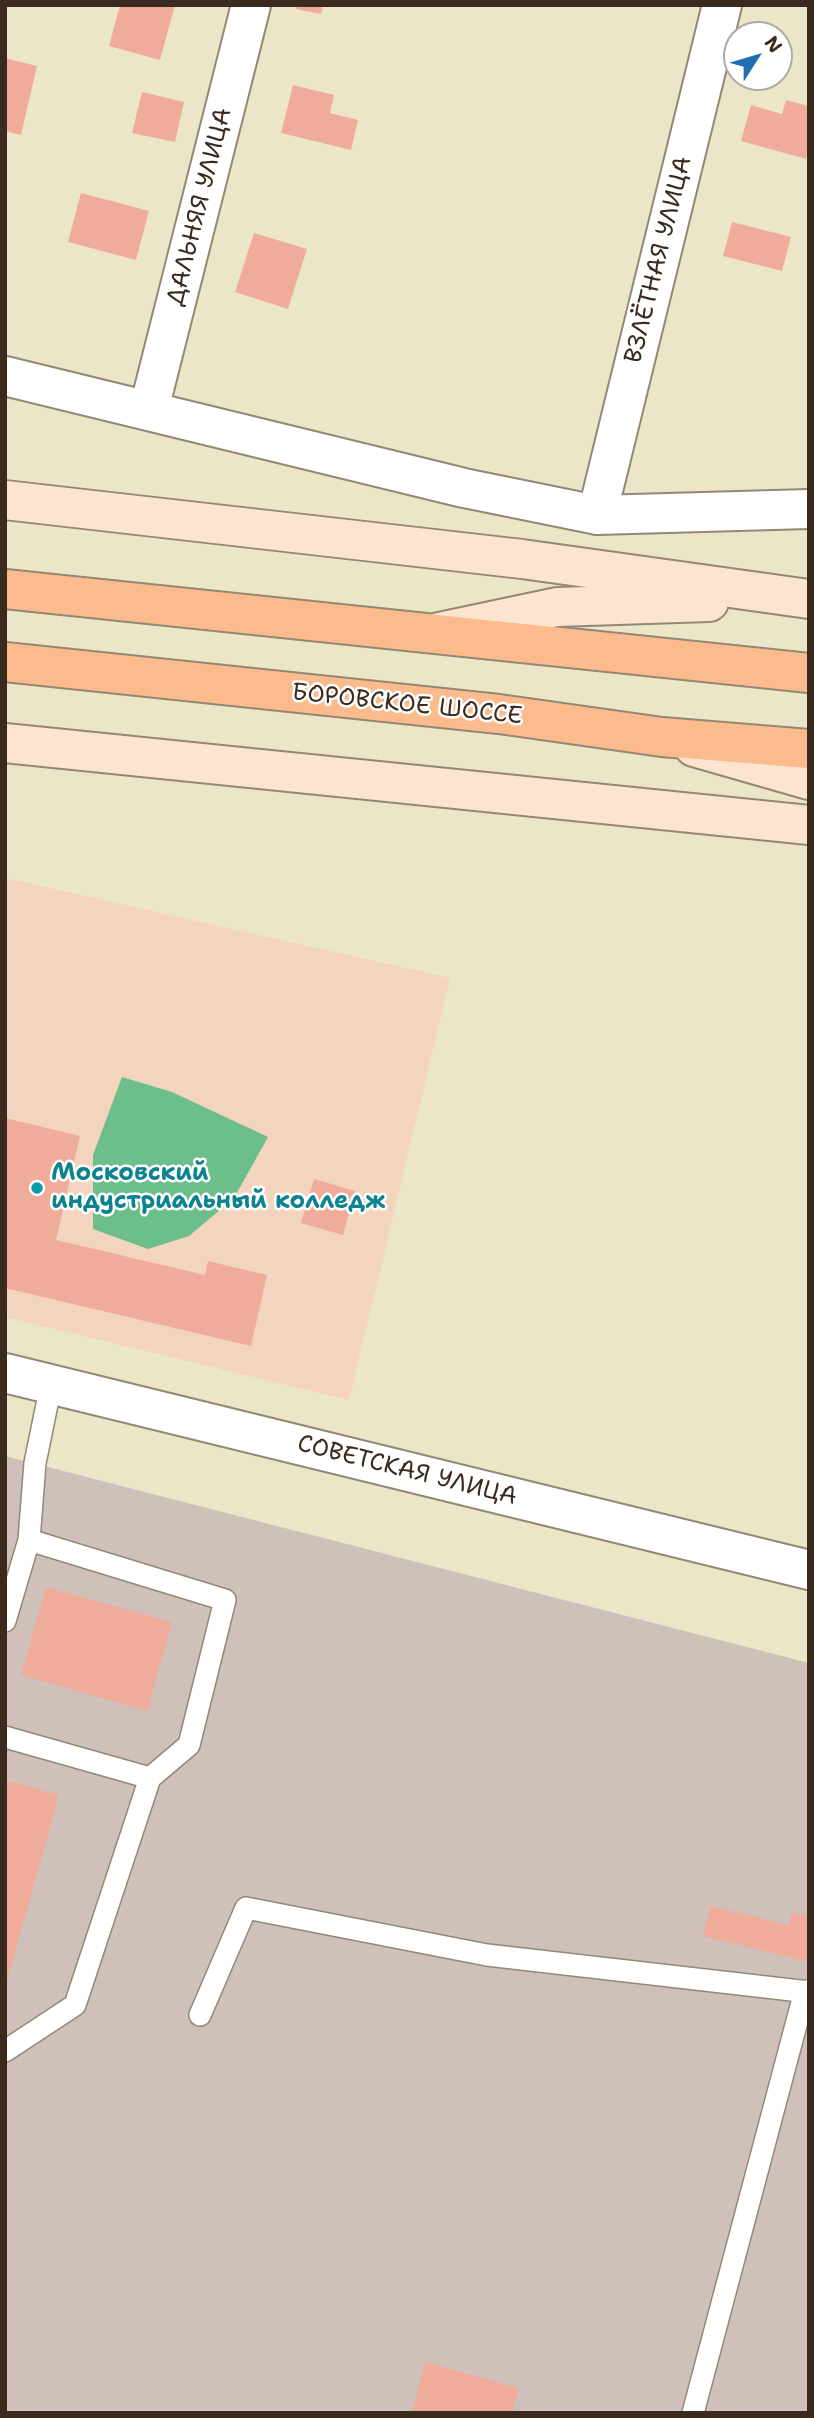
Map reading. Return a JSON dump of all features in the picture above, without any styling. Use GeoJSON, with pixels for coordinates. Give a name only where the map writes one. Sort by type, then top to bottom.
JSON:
{"type":"FeatureCollection","features":[{"type":"Feature","properties":{"kind":"main road"},"geometry":{"type":"LineString","coordinates":[[5,589],[809,673]]}},
{"type":"Feature","properties":{"kind":"main road","name":"БОРОВСКОЕ ШОССЕ"},"geometry":{"type":"LineString","coordinates":[[5,662],[499,714],[662,737],[809,749]]}},
{"type":"Feature","properties":{"kind":"street","name":"ДАЛЬНЯЯ УЛИЦА"},"geometry":{"type":"LineString","coordinates":[[149,409],[251,5]]}},
{"type":"Feature","properties":{"kind":"street","name":"ВЗЛЁТНАЯ УЛИЦА"},"geometry":{"type":"LineString","coordinates":[[597,515],[722,5]]}},
{"type":"Feature","properties":{"kind":"street"},"geometry":{"type":"LineString","coordinates":[[5,376],[464,488],[597,515],[809,509]]}},
{"type":"Feature","properties":{"kind":"street"},"geometry":{"type":"LineString","coordinates":[[5,500],[522,559],[807,599]]}},
{"type":"Feature","properties":{"kind":"street"},"geometry":{"type":"LineString","coordinates":[[426,635],[556,607],[807,599]]}},
{"type":"Feature","properties":{"kind":"street"},"geometry":{"type":"LineString","coordinates":[[662,737],[809,780]]}},
{"type":"Feature","properties":{"kind":"street"},"geometry":{"type":"LineString","coordinates":[[5,743],[809,825]]}},
{"type":"Feature","properties":{"kind":"street","name":"СОВЕТСКАЯ УЛИЦА"},"geometry":{"type":"LineString","coordinates":[[5,1373],[809,1570]]}},
{"type":"Feature","properties":{"kind":"lane"},"geometry":{"type":"LineString","coordinates":[[5,1621],[30,1540],[35,1463],[51,1385]]}},
{"type":"Feature","properties":{"kind":"lane"},"geometry":{"type":"LineString","coordinates":[[5,2051],[75,2005],[150,1778],[189,1745],[225,1600],[30,1540]]}},
{"type":"Feature","properties":{"kind":"lane"},"geometry":{"type":"LineString","coordinates":[[5,1737],[150,1778]]}},
{"type":"Feature","properties":{"kind":"lane"},"geometry":{"type":"LineString","coordinates":[[200,2015],[246,1908],[487,1955],[807,1991],[694,2413]]}},
{"type":"Feature","properties":{"kind":"shaded area"},"geometry":{"type":"Polygon","coordinates":[[[5,878],[450,978],[349,1400],[5,1317],[5,878]]]}},
{"type":"Feature","properties":{"kind":"shaded area"},"geometry":{"type":"Polygon","coordinates":[[[5,1456],[809,1663],[809,2413],[5,2413],[5,1456]]]}},
{"type":"Feature","properties":{"kind":"green space"},"geometry":{"type":"Polygon","coordinates":[[[122,1077],[172,1092],[268,1137],[234,1198],[189,1236],[148,1249],[93,1229],[93,1155],[122,1077]]]}},
{"type":"Feature","properties":{"kind":"building"},"geometry":{"type":"Polygon","coordinates":[[[120,5],[175,5],[160,60],[109,46],[120,5]]]}},
{"type":"Feature","properties":{"kind":"building"},"geometry":{"type":"Polygon","coordinates":[[[297,5],[323,5],[321,14],[296,9],[297,5]]]}},
{"type":"Feature","properties":{"kind":"building"},"geometry":{"type":"Polygon","coordinates":[[[5,58],[37,66],[21,135],[5,131],[5,58]]]}},
{"type":"Feature","properties":{"kind":"building"},"geometry":{"type":"Polygon","coordinates":[[[293,85],[334,95],[330,113],[358,120],[351,150],[281,133],[293,85]]]}},
{"type":"Feature","properties":{"kind":"building"},"geometry":{"type":"Polygon","coordinates":[[[142,92],[184,102],[175,142],[132,133],[142,92]]]}},
{"type":"Feature","properties":{"kind":"building"},"geometry":{"type":"Polygon","coordinates":[[[786,100],[809,106],[809,149],[806,159],[741,141],[751,105],[782,114],[786,100]]]}},
{"type":"Feature","properties":{"kind":"building"},"geometry":{"type":"Polygon","coordinates":[[[81,193],[149,211],[136,260],[68,242],[81,193]]]}},
{"type":"Feature","properties":{"kind":"building"},"geometry":{"type":"Polygon","coordinates":[[[732,222],[791,237],[782,271],[723,256],[732,222]]]}},
{"type":"Feature","properties":{"kind":"building"},"geometry":{"type":"Polygon","coordinates":[[[254,233],[307,249],[288,309],[235,292],[254,233]]]}},
{"type":"Feature","properties":{"kind":"building","name":"Московский индустриальный колледж"},"geometry":{"type":"Polygon","coordinates":[[[5,1118],[80,1136],[56,1240],[205,1275],[208,1261],[267,1275],[251,1346],[5,1288],[5,1118]]]}},
{"type":"Feature","properties":{"kind":"building"},"geometry":{"type":"Polygon","coordinates":[[[314,1179],[355,1191],[343,1235],[301,1223],[314,1179]]]}},
{"type":"Feature","properties":{"kind":"building"},"geometry":{"type":"Polygon","coordinates":[[[46,1587],[172,1622],[147,1711],[21,1675],[46,1587]]]}},
{"type":"Feature","properties":{"kind":"building"},"geometry":{"type":"Polygon","coordinates":[[[5,1780],[59,1795],[6,1985],[5,1985],[5,1780]]]}},
{"type":"Feature","properties":{"kind":"building"},"geometry":{"type":"Polygon","coordinates":[[[711,1906],[789,1925],[792,1912],[809,1916],[809,1962],[703,1936],[711,1906]]]}},
{"type":"Feature","properties":{"kind":"building"},"geometry":{"type":"Polygon","coordinates":[[[425,2362],[519,2388],[512,2413],[412,2413],[425,2362]]]}},
{"type":"Feature","properties":{"kind":"place","name":"Московский индустриальный колледж"},"geometry":{"type":"Point","coordinates":[37,1188]}}]}
